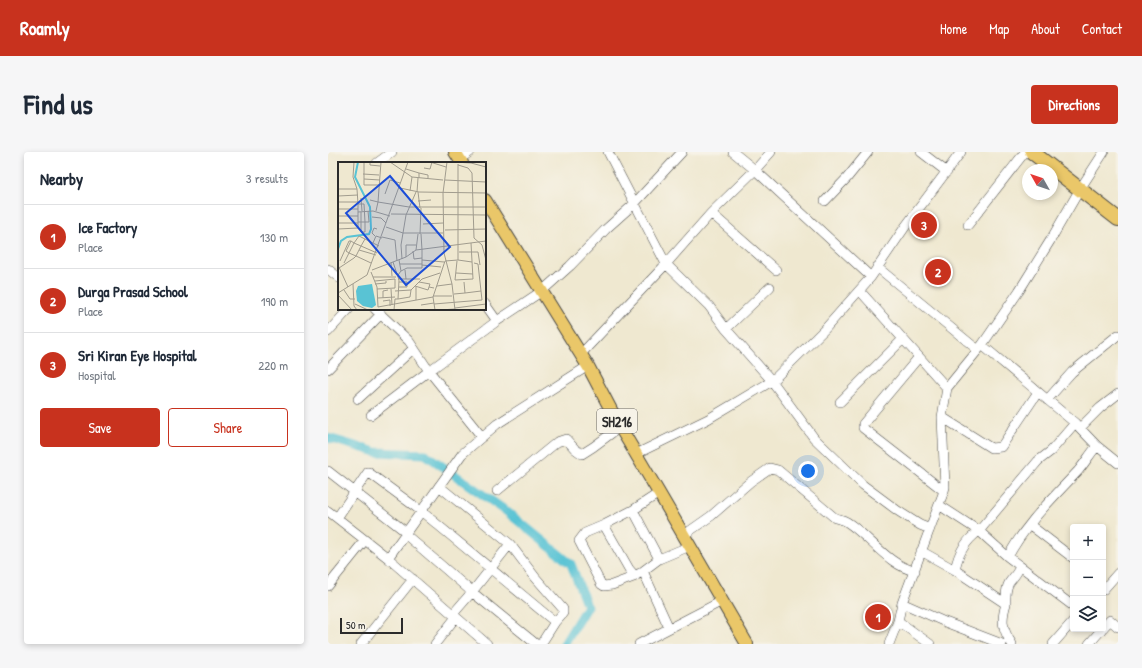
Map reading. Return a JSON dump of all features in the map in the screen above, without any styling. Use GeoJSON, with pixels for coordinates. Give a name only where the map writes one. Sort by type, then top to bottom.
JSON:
{"type":"FeatureCollection","features":[{"type":"Feature","properties":{"kind":"highway"},"geometry":{"type":"LineString","coordinates":[[1032,152],[1118,219]]}},
{"type":"Feature","properties":{"kind":"main road","name":"SH216"},"geometry":{"type":"LineString","coordinates":[[486,202],[588,366],[620,427],[747,644]]}},
{"type":"Feature","properties":{"kind":"street"},"geometry":{"type":"LineString","coordinates":[[378,162],[392,152]]}},
{"type":"Feature","properties":{"kind":"street"},"geometry":{"type":"LineString","coordinates":[[608,152],[666,264],[709,306],[726,329],[772,381],[814,438],[833,458],[863,485],[898,511],[920,525],[930,529]]}},
{"type":"Feature","properties":{"kind":"street"},"geometry":{"type":"LineString","coordinates":[[371,415],[429,371],[542,291],[634,204],[682,152]]}},
{"type":"Feature","properties":{"kind":"street"},"geometry":{"type":"LineString","coordinates":[[733,152],[755,170],[871,277]]}},
{"type":"Feature","properties":{"kind":"street"},"geometry":{"type":"LineString","coordinates":[[580,354],[666,264],[711,213],[755,170],[771,152]]}},
{"type":"Feature","properties":{"kind":"street"},"geometry":{"type":"LineString","coordinates":[[825,201],[847,178],[868,152]]}},
{"type":"Feature","properties":{"kind":"street"},"geometry":{"type":"LineString","coordinates":[[921,152],[947,172]]}},
{"type":"Feature","properties":{"kind":"street"},"geometry":{"type":"LineString","coordinates":[[636,454],[708,420],[772,381],[825,329],[860,291],[905,227],[961,152]]}},
{"type":"Feature","properties":{"kind":"street"},"geometry":{"type":"LineString","coordinates":[[968,224],[1025,152]]}},
{"type":"Feature","properties":{"kind":"street"},"geometry":{"type":"LineString","coordinates":[[889,644],[898,621],[902,602],[944,491],[942,417],[947,388],[980,347],[1019,291],[1104,152]]}},
{"type":"Feature","properties":{"kind":"street"},"geometry":{"type":"LineString","coordinates":[[711,213],[776,270]]}},
{"type":"Feature","properties":{"kind":"street"},"geometry":{"type":"LineString","coordinates":[[877,267],[1038,392],[1077,425],[1097,446],[1118,463]]}},
{"type":"Feature","properties":{"kind":"street"},"geometry":{"type":"LineString","coordinates":[[328,269],[338,277]]}},
{"type":"Feature","properties":{"kind":"street"},"geometry":{"type":"LineString","coordinates":[[726,329],[770,287]]}},
{"type":"Feature","properties":{"kind":"street"},"geometry":{"type":"LineString","coordinates":[[860,291],[947,388]]}},
{"type":"Feature","properties":{"kind":"street"},"geometry":{"type":"LineString","coordinates":[[486,305],[498,321]]}},
{"type":"Feature","properties":{"kind":"street"},"geometry":{"type":"LineString","coordinates":[[328,332],[348,310]]}},
{"type":"Feature","properties":{"kind":"street"},"geometry":{"type":"LineString","coordinates":[[328,370],[378,312],[409,341],[429,371],[482,437]]}},
{"type":"Feature","properties":{"kind":"street"},"geometry":{"type":"LineString","coordinates":[[1047,400],[1072,372],[1118,335]]}},
{"type":"Feature","properties":{"kind":"street"},"geometry":{"type":"LineString","coordinates":[[840,402],[903,339]]}},
{"type":"Feature","properties":{"kind":"street"},"geometry":{"type":"LineString","coordinates":[[358,399],[413,349]]}},
{"type":"Feature","properties":{"kind":"street"},"geometry":{"type":"LineString","coordinates":[[919,357],[863,424],[863,428],[944,491]]}},
{"type":"Feature","properties":{"kind":"street"},"geometry":{"type":"LineString","coordinates":[[388,558],[462,454],[497,424],[588,366]]}},
{"type":"Feature","properties":{"kind":"street"},"geometry":{"type":"LineString","coordinates":[[942,417],[991,448],[996,449],[1001,447],[1038,392]]}},
{"type":"Feature","properties":{"kind":"street"},"geometry":{"type":"LineString","coordinates":[[955,570],[958,556],[970,538],[979,531],[1038,461],[1051,451],[1077,425],[1118,394]]}},
{"type":"Feature","properties":{"kind":"street"},"geometry":{"type":"LineString","coordinates":[[497,491],[557,442],[566,439],[582,454],[620,427]]}},
{"type":"Feature","properties":{"kind":"street"},"geometry":{"type":"LineString","coordinates":[[1008,557],[1017,541],[1080,469],[1097,446]]}},
{"type":"Feature","properties":{"kind":"street"},"geometry":{"type":"LineString","coordinates":[[659,492],[633,510],[585,533],[580,541],[601,584],[604,586],[612,585],[639,574],[687,541],[711,516],[750,482],[770,468],[778,470],[835,518],[846,522],[896,563],[915,571]]}},
{"type":"Feature","properties":{"kind":"street"},"geometry":{"type":"LineString","coordinates":[[328,471],[406,533],[472,592],[536,644]]}},
{"type":"Feature","properties":{"kind":"street"},"geometry":{"type":"LineString","coordinates":[[337,518],[368,472],[421,511],[555,622]]}},
{"type":"Feature","properties":{"kind":"street"},"geometry":{"type":"LineString","coordinates":[[439,486],[510,544],[563,609],[563,614],[555,622],[541,644]]}},
{"type":"Feature","properties":{"kind":"street"},"geometry":{"type":"LineString","coordinates":[[939,505],[979,531],[1008,557],[1070,604]]}},
{"type":"Feature","properties":{"kind":"street"},"geometry":{"type":"LineString","coordinates":[[633,510],[659,559]]}},
{"type":"Feature","properties":{"kind":"street"},"geometry":{"type":"LineString","coordinates":[[328,511],[388,558],[487,644]]}},
{"type":"Feature","properties":{"kind":"street"},"geometry":{"type":"LineString","coordinates":[[604,525],[629,569],[639,574],[669,628]]}},
{"type":"Feature","properties":{"kind":"street"},"geometry":{"type":"LineString","coordinates":[[1030,525],[1070,556]]}},
{"type":"Feature","properties":{"kind":"street"},"geometry":{"type":"LineString","coordinates":[[328,586],[365,540]]}},
{"type":"Feature","properties":{"kind":"street"},"geometry":{"type":"LineString","coordinates":[[435,644],[472,592],[510,544]]}},
{"type":"Feature","properties":{"kind":"street"},"geometry":{"type":"LineString","coordinates":[[922,551],[955,570],[1006,604]]}},
{"type":"Feature","properties":{"kind":"street"},"geometry":{"type":"LineString","coordinates":[[1012,644],[1004,630],[1003,616],[1006,604],[1006,592],[1009,584],[1019,571],[1020,566]]}},
{"type":"Feature","properties":{"kind":"street"},"geometry":{"type":"LineString","coordinates":[[1106,584],[1118,573]]}},
{"type":"Feature","properties":{"kind":"street"},"geometry":{"type":"LineString","coordinates":[[360,644],[413,580]]}},
{"type":"Feature","properties":{"kind":"street"},"geometry":{"type":"LineString","coordinates":[[638,644],[722,601]]}},
{"type":"Feature","properties":{"kind":"street"},"geometry":{"type":"LineString","coordinates":[[902,602],[945,622],[1002,644]]}},
{"type":"Feature","properties":{"kind":"street"},"geometry":{"type":"LineString","coordinates":[[1106,624],[1110,620],[1118,627]]}},
{"type":"Feature","properties":{"kind":"street"},"geometry":{"type":"LineString","coordinates":[[898,621],[930,644]]}},
{"type":"Feature","properties":{"kind":"street"},"geometry":{"type":"LineString","coordinates":[[1053,644],[1070,624]]}},
{"type":"Feature","properties":{"kind":"street"},"geometry":{"type":"LineString","coordinates":[[1089,644],[1099,632]]}},
{"type":"Feature","properties":{"kind":"waterway"},"geometry":{"type":"LineString","coordinates":[[328,438],[376,452],[425,454],[506,511],[571,564],[587,606],[564,644]]}},
{"type":"Feature","properties":{"kind":"place","name":"Sri Kiran Eye Hospital"},"geometry":{"type":"Point","coordinates":[924,225]}},
{"type":"Feature","properties":{"kind":"place","name":"Durga Prasad School"},"geometry":{"type":"Point","coordinates":[938,272]}},
{"type":"Feature","properties":{"kind":"place","name":"Ice Factory"},"geometry":{"type":"Point","coordinates":[878,617]}}]}
